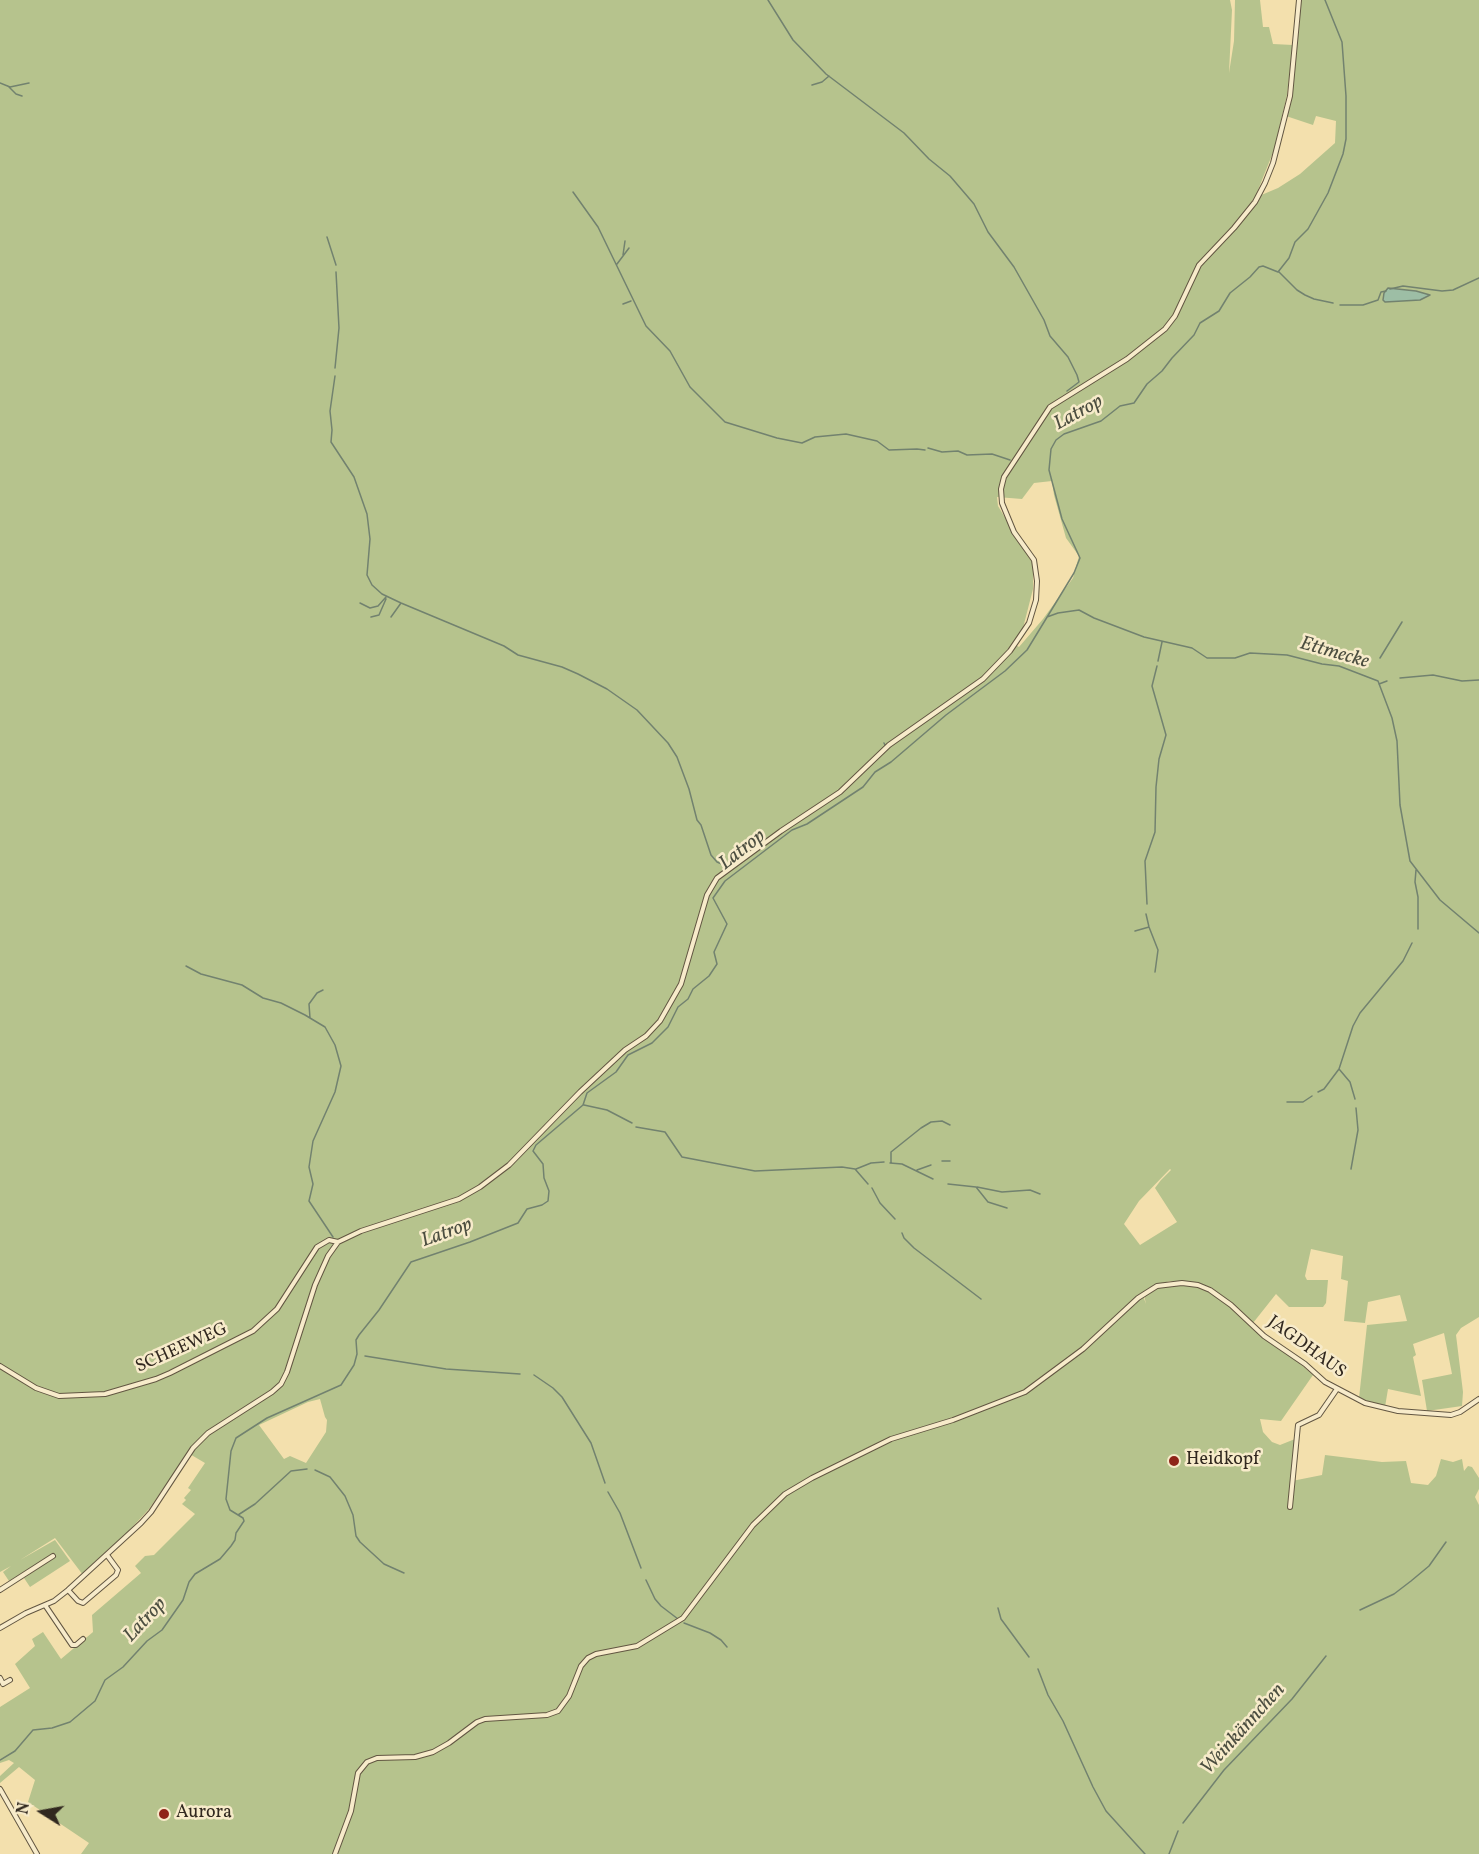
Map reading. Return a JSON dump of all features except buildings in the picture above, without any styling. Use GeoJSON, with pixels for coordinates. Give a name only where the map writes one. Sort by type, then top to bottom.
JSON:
{"type":"FeatureCollection","features":[{"type":"Feature","properties":{"kind":"street","name":"SCHEEWEG"},"geometry":{"type":"LineString","coordinates":[[0,1366],[36,1388],[59,1396],[105,1394],[156,1379],[253,1331],[277,1309],[317,1247],[329,1240],[338,1242],[361,1231],[454,1201],[480,1187],[506,1168],[580,1092],[628,1047],[646,1036],[660,1021],[681,984],[707,895],[717,878],[781,831],[840,792],[889,745],[977,683],[1005,657],[1029,623],[1036,600],[1037,581],[1033,557],[1014,532],[1002,503],[1001,489],[1005,477],[1044,415],[1053,405],[1126,358],[1165,328],[1178,310],[1198,265],[1255,202],[1266,183],[1282,131],[1293,78],[1299,0]]}},
{"type":"Feature","properties":{"kind":"street"},"geometry":{"type":"LineString","coordinates":[[0,1628],[45,1605],[68,1590],[107,1556],[151,1512],[193,1448],[208,1433],[281,1384],[315,1285],[328,1256],[338,1242]]}},
{"type":"Feature","properties":{"kind":"street","name":"JAGDHAUS"},"geometry":{"type":"LineString","coordinates":[[335,1854],[349,1817],[358,1773],[366,1762],[377,1758],[415,1758],[433,1752],[484,1719],[547,1715],[558,1711],[565,1703],[579,1669],[586,1660],[596,1654],[637,1646],[679,1622],[759,1519],[776,1501],[803,1482],[897,1437],[953,1420],[1025,1392],[1083,1349],[1138,1298],[1157,1286],[1182,1282],[1205,1287],[1226,1301],[1264,1336],[1305,1364],[1325,1382],[1377,1407],[1431,1414],[1455,1414],[1479,1399]]}},
{"type":"Feature","properties":{"kind":"street"},"geometry":{"type":"LineString","coordinates":[[1290,1507],[1298,1425],[1313,1420],[1337,1389]]}},
{"type":"Feature","properties":{"kind":"street"},"geometry":{"type":"LineString","coordinates":[[0,1590],[53,1556]]}},
{"type":"Feature","properties":{"kind":"street"},"geometry":{"type":"LineString","coordinates":[[68,1590],[83,1603],[116,1575],[118,1570],[107,1556]]}},
{"type":"Feature","properties":{"kind":"street"},"geometry":{"type":"LineString","coordinates":[[45,1605],[72,1645],[76,1645],[83,1639]]}},
{"type":"Feature","properties":{"kind":"street"},"geometry":{"type":"LineString","coordinates":[[0,1678],[3,1684],[9,1680]]}},
{"type":"Feature","properties":{"kind":"street"},"geometry":{"type":"LineString","coordinates":[[0,1789],[37,1854]]}},
{"type":"Feature","properties":{"kind":"shaded area"},"geometry":{"type":"Polygon","coordinates":[[[0,0],[1230,0],[1232,10],[1229,73],[1234,41],[1235,0],[1260,0],[1263,27],[1269,27],[1273,44],[1293,45],[1287,95],[1274,150],[1256,195],[1243,215],[1259,196],[1278,188],[1300,174],[1335,143],[1336,121],[1316,116],[1313,125],[1286,116],[1295,68],[1301,0],[1479,0],[1479,1317],[1461,1328],[1456,1335],[1463,1392],[1462,1406],[1427,1411],[1422,1380],[1452,1374],[1444,1333],[1413,1344],[1416,1355],[1413,1357],[1421,1396],[1388,1389],[1385,1407],[1359,1398],[1367,1325],[1407,1321],[1400,1295],[1368,1302],[1365,1323],[1344,1321],[1348,1281],[1341,1279],[1343,1256],[1311,1249],[1305,1276],[1307,1280],[1328,1280],[1326,1303],[1323,1307],[1289,1307],[1276,1294],[1253,1323],[1223,1296],[1202,1284],[1170,1281],[1153,1286],[1142,1293],[1146,1304],[1144,1295],[1159,1287],[1178,1284],[1201,1288],[1220,1298],[1262,1337],[1291,1356],[1313,1375],[1281,1421],[1260,1419],[1263,1432],[1272,1442],[1280,1445],[1295,1439],[1292,1481],[1322,1475],[1325,1455],[1382,1462],[1406,1461],[1411,1483],[1428,1485],[1436,1476],[1441,1459],[1453,1462],[1462,1459],[1464,1471],[1468,1466],[1472,1467],[1479,1478],[1479,1489],[1475,1497],[1479,1505],[1479,1854],[81,1854],[89,1843],[28,1802],[35,1780],[19,1767],[0,1783],[0,1776],[14,1763],[9,1760],[0,1763],[0,1707],[30,1688],[15,1664],[35,1646],[32,1639],[43,1632],[61,1659],[93,1632],[92,1615],[141,1573],[135,1566],[145,1556],[154,1555],[195,1514],[182,1504],[191,1490],[188,1488],[205,1463],[188,1453],[149,1509],[113,1548],[83,1575],[55,1538],[20,1560],[55,1540],[70,1561],[30,1587],[24,1578],[55,1557],[53,1554],[9,1581],[3,1572],[11,1566],[0,1572],[0,0]],[[1388,288],[1384,293],[1385,302],[1420,300],[1429,295],[1388,288]],[[1052,481],[1034,483],[1022,499],[997,497],[998,506],[1033,564],[1033,589],[1022,632],[1014,644],[1019,647],[1073,578],[1079,556],[1066,538],[1052,481]],[[1170,1169],[1139,1201],[1124,1224],[1140,1245],[1177,1222],[1155,1188],[1170,1169]],[[320,1399],[308,1402],[259,1425],[284,1459],[290,1456],[306,1463],[326,1432],[327,1420],[320,1399]]]}},
{"type":"Feature","properties":{"kind":"shaded area"},"geometry":{"type":"Polygon","coordinates":[[[1388,288],[1430,295],[1420,300],[1385,302],[1384,293],[1388,288]]]}},
{"type":"Feature","properties":{"kind":"waterway"},"geometry":{"type":"LineString","coordinates":[[768,0],[793,40],[826,74],[904,133],[929,159],[950,176],[974,204],[988,232],[1014,267],[1044,320],[1050,336],[1068,357],[1077,375],[1079,382],[1067,391]]}},
{"type":"Feature","properties":{"kind":"waterway","name":"Latrop"},"geometry":{"type":"LineString","coordinates":[[0,1760],[15,1751],[33,1730],[52,1728],[70,1722],[95,1701],[105,1680],[123,1667],[147,1641],[162,1630],[183,1600],[189,1582],[195,1574],[220,1559],[231,1546],[244,1521],[230,1510],[226,1499],[231,1451],[236,1438],[267,1418],[341,1385],[354,1365],[357,1354],[356,1340],[411,1262],[518,1223],[527,1209],[548,1201],[549,1191],[544,1178],[543,1164],[533,1151],[536,1145],[583,1105],[587,1093],[616,1072],[628,1055],[652,1043],[668,1027],[678,1007],[688,999],[693,989],[709,976],[717,964],[714,952],[727,924],[713,898],[725,881],[792,830],[807,824],[863,787],[875,772],[891,762],[946,715],[1005,671],[1027,650],[1074,573],[1080,558],[1062,519],[1049,470],[1051,449],[1056,440],[1064,434],[1101,421],[1120,406],[1134,403],[1147,384],[1162,371],[1194,335],[1200,323],[1219,311],[1230,293],[1259,267],[1263,266],[1278,272],[1289,258],[1295,242],[1308,229],[1328,193],[1343,154],[1346,139],[1346,96],[1342,42],[1325,0]]}},
{"type":"Feature","properties":{"kind":"waterway"},"geometry":{"type":"LineString","coordinates":[[812,85],[822,82],[829,76]]}},
{"type":"Feature","properties":{"kind":"waterway"},"geometry":{"type":"LineString","coordinates":[[0,83],[10,87],[29,83]]}},
{"type":"Feature","properties":{"kind":"waterway"},"geometry":{"type":"LineString","coordinates":[[8,86],[16,94],[22,96]]}},
{"type":"Feature","properties":{"kind":"waterway"},"geometry":{"type":"LineString","coordinates":[[573,192],[598,227],[646,326],[670,351],[690,387],[725,422],[802,443],[815,437],[846,434],[877,441],[889,450],[925,450]]}},
{"type":"Feature","properties":{"kind":"waterway"},"geometry":{"type":"LineString","coordinates":[[327,237],[336,265]]}},
{"type":"Feature","properties":{"kind":"waterway"},"geometry":{"type":"LineString","coordinates":[[623,255],[625,241]]}},
{"type":"Feature","properties":{"kind":"waterway"},"geometry":{"type":"LineString","coordinates":[[617,264],[629,248]]}},
{"type":"Feature","properties":{"kind":"waterway"},"geometry":{"type":"LineString","coordinates":[[335,368],[339,328],[336,272]]}},
{"type":"Feature","properties":{"kind":"waterway"},"geometry":{"type":"LineString","coordinates":[[1279,272],[1305,295],[1333,303]]}},
{"type":"Feature","properties":{"kind":"waterway"},"geometry":{"type":"LineString","coordinates":[[1390,289],[1403,286],[1442,291],[1453,290],[1479,278]]}},
{"type":"Feature","properties":{"kind":"waterway"},"geometry":{"type":"LineString","coordinates":[[1340,305],[1363,305],[1378,300],[1381,292],[1386,291]]}},
{"type":"Feature","properties":{"kind":"waterway"},"geometry":{"type":"LineString","coordinates":[[623,304],[631,301]]}},
{"type":"Feature","properties":{"kind":"waterway"},"geometry":{"type":"LineString","coordinates":[[335,376],[330,411],[331,442],[354,477],[367,514],[370,539],[367,575],[372,585],[382,594],[504,646],[518,655],[562,667],[578,674],[607,689],[637,710],[668,743],[677,757],[711,855],[717,862],[724,865]]}},
{"type":"Feature","properties":{"kind":"waterway"},"geometry":{"type":"LineString","coordinates":[[928,448],[942,452],[958,451],[967,455],[992,454],[1010,460]]}},
{"type":"Feature","properties":{"kind":"waterway"},"geometry":{"type":"LineString","coordinates":[[360,603],[370,608],[378,606],[386,597]]}},
{"type":"Feature","properties":{"kind":"waterway"},"geometry":{"type":"LineString","coordinates":[[371,617],[379,615],[386,599]]}},
{"type":"Feature","properties":{"kind":"waterway"},"geometry":{"type":"LineString","coordinates":[[391,617],[401,603]]}},
{"type":"Feature","properties":{"kind":"waterway","name":"Ettmecke"},"geometry":{"type":"LineString","coordinates":[[1047,617],[1079,610],[1144,637],[1192,648],[1207,658],[1235,658],[1250,653],[1287,655],[1339,666],[1378,681],[1392,718],[1397,741],[1400,805],[1410,861],[1440,900],[1479,933]]}},
{"type":"Feature","properties":{"kind":"waterway"},"geometry":{"type":"LineString","coordinates":[[1380,658],[1402,622]]}},
{"type":"Feature","properties":{"kind":"waterway"},"geometry":{"type":"LineString","coordinates":[[1158,661],[1162,642]]}},
{"type":"Feature","properties":{"kind":"waterway"},"geometry":{"type":"LineString","coordinates":[[1147,904],[1145,861],[1155,832],[1159,759],[1166,735],[1152,686],[1157,666]]}},
{"type":"Feature","properties":{"kind":"waterway"},"geometry":{"type":"LineString","coordinates":[[1400,678],[1433,675],[1462,681],[1479,680]]}},
{"type":"Feature","properties":{"kind":"waterway"},"geometry":{"type":"LineString","coordinates":[[1379,684],[1387,681]]}},
{"type":"Feature","properties":{"kind":"waterway"},"geometry":{"type":"LineString","coordinates":[[1416,870],[1418,929]]}},
{"type":"Feature","properties":{"kind":"waterway"},"geometry":{"type":"LineString","coordinates":[[1146,914],[1158,950],[1155,972]]}},
{"type":"Feature","properties":{"kind":"waterway"},"geometry":{"type":"LineString","coordinates":[[1135,931],[1149,927]]}},
{"type":"Feature","properties":{"kind":"waterway"},"geometry":{"type":"LineString","coordinates":[[1355,1099],[1350,1082],[1339,1069],[1353,1026],[1360,1013],[1403,961],[1412,943]]}},
{"type":"Feature","properties":{"kind":"waterway"},"geometry":{"type":"LineString","coordinates":[[186,966],[201,974],[242,985],[263,998],[281,1003],[305,1015],[325,1027],[335,1045],[341,1066],[335,1092],[313,1141],[309,1167],[313,1184],[309,1201],[333,1237]]}},
{"type":"Feature","properties":{"kind":"waterway"},"geometry":{"type":"LineString","coordinates":[[310,1018],[309,1004],[317,993],[323,990]]}},
{"type":"Feature","properties":{"kind":"waterway"},"geometry":{"type":"LineString","coordinates":[[1318,1092],[1324,1089],[1339,1069]]}},
{"type":"Feature","properties":{"kind":"waterway"},"geometry":{"type":"LineString","coordinates":[[1287,1102],[1303,1102],[1312,1096]]}},
{"type":"Feature","properties":{"kind":"waterway"},"geometry":{"type":"LineString","coordinates":[[584,1105],[607,1110],[632,1123]]}},
{"type":"Feature","properties":{"kind":"waterway"},"geometry":{"type":"LineString","coordinates":[[1351,1169],[1358,1130],[1356,1108]]}},
{"type":"Feature","properties":{"kind":"waterway"},"geometry":{"type":"LineString","coordinates":[[891,1163],[891,1152],[921,1128],[931,1122],[942,1121],[950,1125]]}},
{"type":"Feature","properties":{"kind":"waterway"},"geometry":{"type":"LineString","coordinates":[[636,1127],[665,1132],[682,1157],[755,1171],[842,1167],[855,1169],[868,1184]]}},
{"type":"Feature","properties":{"kind":"waterway"},"geometry":{"type":"LineString","coordinates":[[942,1161],[950,1161]]}},
{"type":"Feature","properties":{"kind":"waterway"},"geometry":{"type":"LineString","coordinates":[[856,1169],[871,1163],[884,1162]]}},
{"type":"Feature","properties":{"kind":"waterway"},"geometry":{"type":"LineString","coordinates":[[890,1163],[902,1164],[933,1179]]}},
{"type":"Feature","properties":{"kind":"waterway"},"geometry":{"type":"LineString","coordinates":[[917,1170],[931,1165]]}},
{"type":"Feature","properties":{"kind":"waterway"},"geometry":{"type":"LineString","coordinates":[[948,1184],[976,1187],[988,1202],[1007,1208]]}},
{"type":"Feature","properties":{"kind":"waterway"},"geometry":{"type":"LineString","coordinates":[[977,1187],[1002,1192],[1030,1190],[1040,1194]]}},
{"type":"Feature","properties":{"kind":"waterway"},"geometry":{"type":"LineString","coordinates":[[872,1188],[880,1203],[895,1219]]}},
{"type":"Feature","properties":{"kind":"waterway"},"geometry":{"type":"LineString","coordinates":[[902,1233],[914,1248],[981,1299]]}},
{"type":"Feature","properties":{"kind":"waterway"},"geometry":{"type":"LineString","coordinates":[[365,1356],[446,1369],[520,1374]]}},
{"type":"Feature","properties":{"kind":"waterway"},"geometry":{"type":"LineString","coordinates":[[534,1375],[562,1397],[591,1443],[605,1483]]}},
{"type":"Feature","properties":{"kind":"waterway"},"geometry":{"type":"LineString","coordinates":[[238,1515],[255,1504],[291,1471],[307,1469]]}},
{"type":"Feature","properties":{"kind":"waterway"},"geometry":{"type":"LineString","coordinates":[[315,1470],[330,1477],[345,1496],[353,1515],[356,1536],[360,1542],[384,1564],[404,1573]]}},
{"type":"Feature","properties":{"kind":"waterway"},"geometry":{"type":"LineString","coordinates":[[608,1492],[620,1513],[641,1568]]}},
{"type":"Feature","properties":{"kind":"waterway","name":"Weinkännchen"},"geometry":{"type":"LineString","coordinates":[[1360,1610],[1394,1594],[1411,1581],[1429,1566],[1446,1542]]}},
{"type":"Feature","properties":{"kind":"waterway"},"geometry":{"type":"LineString","coordinates":[[646,1580],[655,1599],[678,1619]]}},
{"type":"Feature","properties":{"kind":"waterway"},"geometry":{"type":"LineString","coordinates":[[998,1608],[1001,1619],[1029,1657]]}},
{"type":"Feature","properties":{"kind":"waterway"},"geometry":{"type":"LineString","coordinates":[[684,1623],[710,1633],[727,1647]]}},
{"type":"Feature","properties":{"kind":"waterway","name":"Weinkännchen"},"geometry":{"type":"LineString","coordinates":[[1183,1823],[1224,1770],[1292,1699],[1326,1656]]}},
{"type":"Feature","properties":{"kind":"waterway"},"geometry":{"type":"LineString","coordinates":[[1038,1669],[1048,1695],[1106,1811],[1145,1854]]}},
{"type":"Feature","properties":{"kind":"waterway","name":"Weinkännchen"},"geometry":{"type":"LineString","coordinates":[[1169,1854],[1178,1831]]}},
{"type":"Feature","properties":{"kind":"place","name":"Heidkopf"},"geometry":{"type":"Point","coordinates":[1174,1461]}},
{"type":"Feature","properties":{"kind":"place","name":"Aurora"},"geometry":{"type":"Point","coordinates":[164,1814]}}]}
